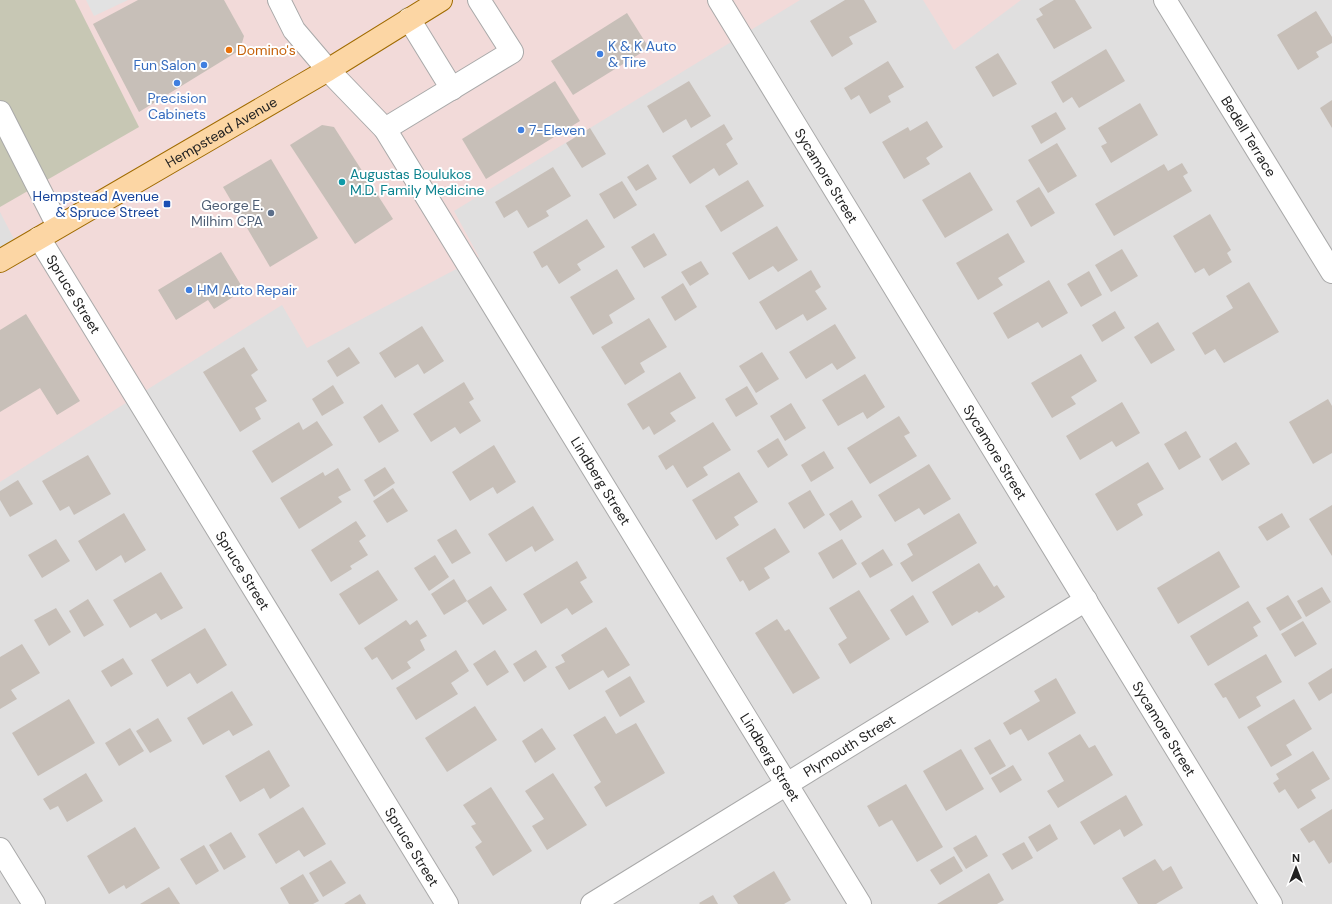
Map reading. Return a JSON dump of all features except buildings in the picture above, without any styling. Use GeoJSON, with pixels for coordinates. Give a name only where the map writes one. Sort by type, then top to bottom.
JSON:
{"type":"FeatureCollection","features":[{"type":"Feature","properties":{"kind":"main road","name":"Hempstead Avenue"},"geometry":{"type":"LineString","coordinates":[[0,261],[328,70],[441,0]]}},
{"type":"Feature","properties":{"kind":"street","name":"Lindberg Street"},"geometry":{"type":"LineString","coordinates":[[279,0],[294,30],[328,70],[385,129],[860,904]]}},
{"type":"Feature","properties":{"kind":"street"},"geometry":{"type":"LineString","coordinates":[[385,129],[512,52],[479,0]]}},
{"type":"Feature","properties":{"kind":"street","name":"Sycamore Street"},"geometry":{"type":"LineString","coordinates":[[719,0],[1271,904]]}},
{"type":"Feature","properties":{"kind":"street","name":"Bedell Terrace"},"geometry":{"type":"LineString","coordinates":[[1165,0],[1332,272]]}},
{"type":"Feature","properties":{"kind":"street"},"geometry":{"type":"LineString","coordinates":[[409,20],[452,89]]}},
{"type":"Feature","properties":{"kind":"street"},"geometry":{"type":"LineString","coordinates":[[0,112],[58,226]]}},
{"type":"Feature","properties":{"kind":"street","name":"Spruce Street"},"geometry":{"type":"LineString","coordinates":[[38,238],[447,904]]}},
{"type":"Feature","properties":{"kind":"street","name":"Plymouth Street"},"geometry":{"type":"LineString","coordinates":[[592,904],[1086,600]]}},
{"type":"Feature","properties":{"kind":"street"},"geometry":{"type":"LineString","coordinates":[[0,849],[34,904]]}},
{"type":"Feature","properties":{"kind":"shaded area"},"geometry":{"type":"Polygon","coordinates":[[[0,0],[1332,0],[1332,904],[0,904],[0,0]]]}},
{"type":"Feature","properties":{"kind":"shaded area"},"geometry":{"type":"Polygon","coordinates":[[[0,0],[800,0],[454,211],[479,257],[307,348],[282,305],[0,482],[0,256],[17,245],[0,212],[0,0]]]}},
{"type":"Feature","properties":{"kind":"shaded area"},"geometry":{"type":"Polygon","coordinates":[[[0,0],[75,0],[139,127],[0,207],[0,0]]]}},
{"type":"Feature","properties":{"kind":"shaded area"},"geometry":{"type":"Polygon","coordinates":[[[86,0],[128,0],[94,16],[86,0]]]}},
{"type":"Feature","properties":{"kind":"shaded area"},"geometry":{"type":"Polygon","coordinates":[[[923,0],[1021,0],[954,50],[923,0]]]}},
{"type":"Feature","properties":{"kind":"place","name":"Domino's"},"geometry":{"type":"Point","coordinates":[229,50]}},
{"type":"Feature","properties":{"kind":"place","name":"K & K Auto & Tire"},"geometry":{"type":"Point","coordinates":[600,54]}},
{"type":"Feature","properties":{"kind":"place","name":"Fun Salon"},"geometry":{"type":"Point","coordinates":[204,65]}},
{"type":"Feature","properties":{"kind":"place","name":"Precision Cabinets"},"geometry":{"type":"Point","coordinates":[177,83]}},
{"type":"Feature","properties":{"kind":"place","name":"7-Eleven"},"geometry":{"type":"Point","coordinates":[521,130]}},
{"type":"Feature","properties":{"kind":"place","name":"Augustas Boulukos M.D. Family Medicine"},"geometry":{"type":"Point","coordinates":[342,182]}},
{"type":"Feature","properties":{"kind":"place","name":"Hempstead Avenue & Spruce Street"},"geometry":{"type":"Point","coordinates":[167,204]}},
{"type":"Feature","properties":{"kind":"place","name":"George E. Milhim CPA"},"geometry":{"type":"Point","coordinates":[271,213]}},
{"type":"Feature","properties":{"kind":"place","name":"HM Auto Repair"},"geometry":{"type":"Point","coordinates":[189,290]}}]}
